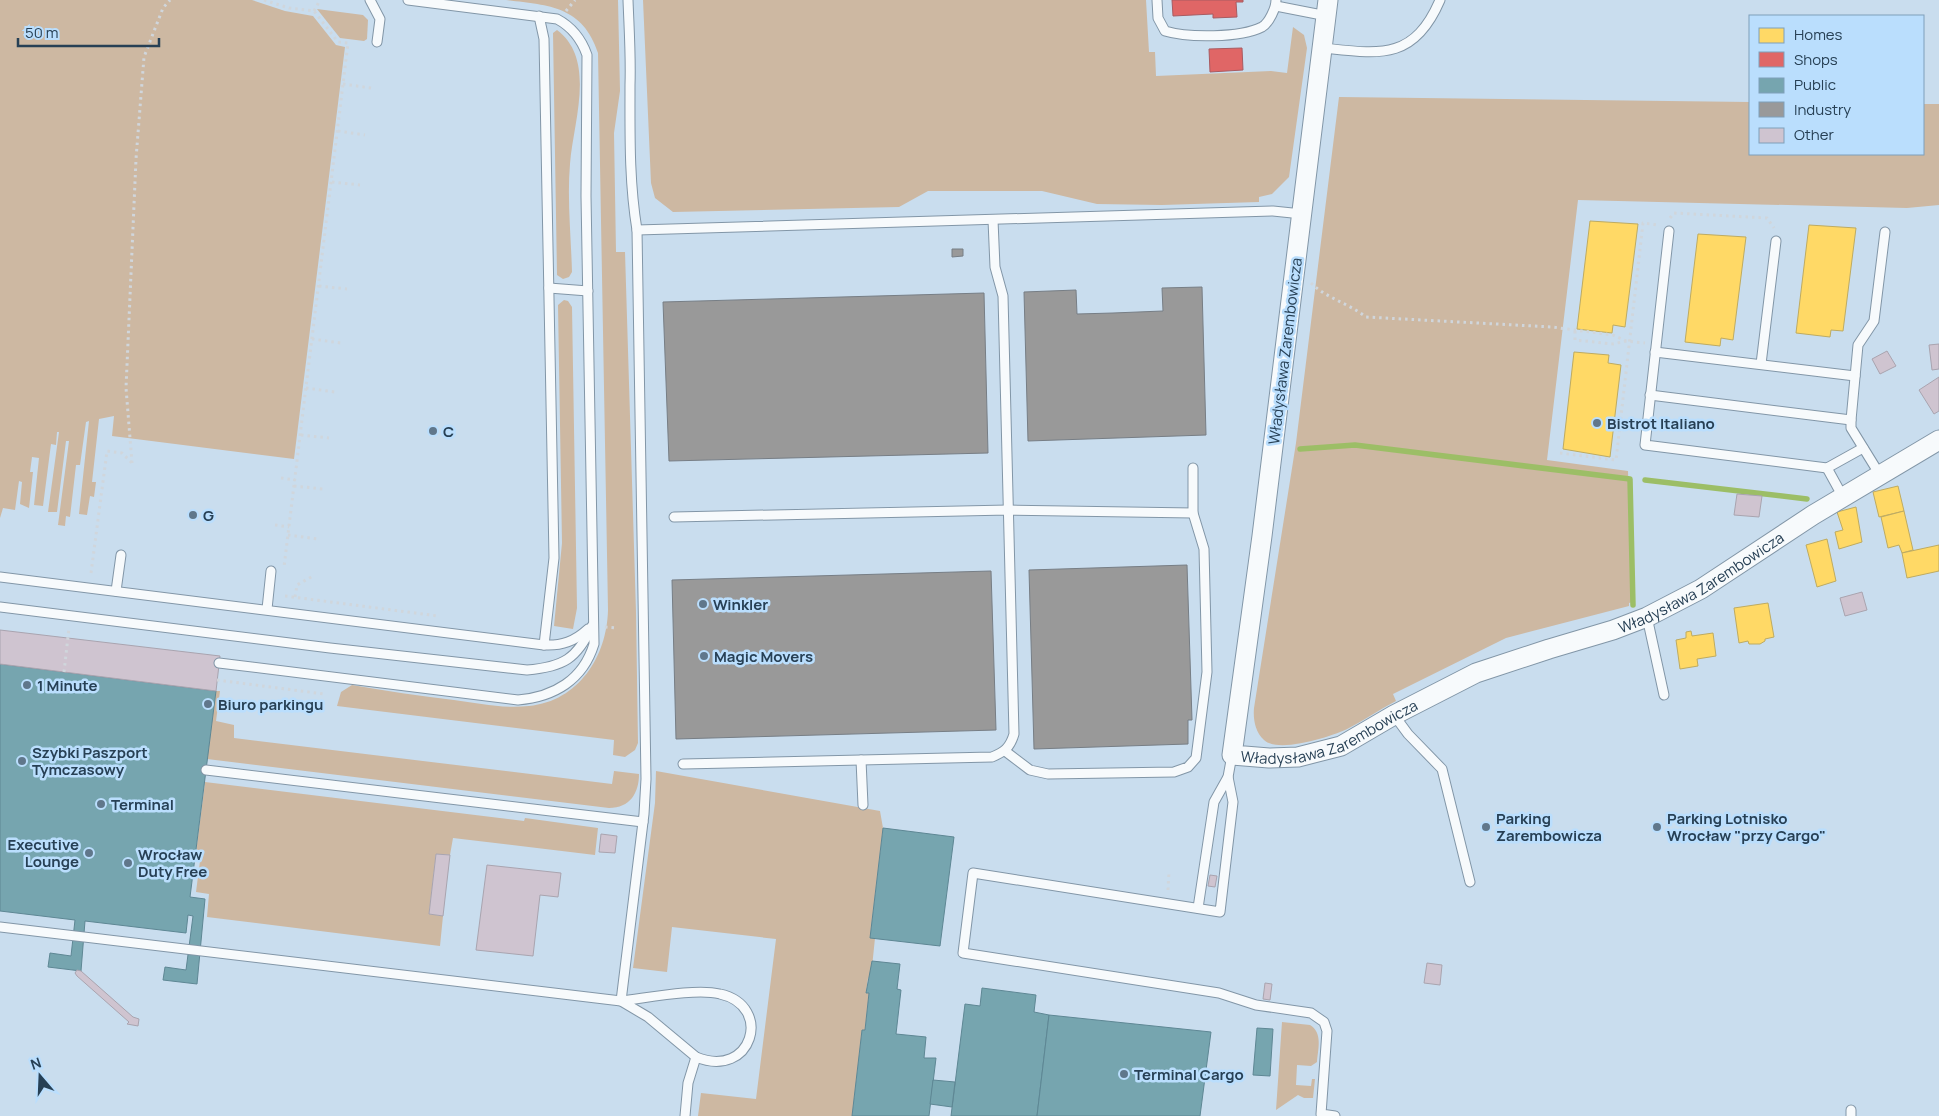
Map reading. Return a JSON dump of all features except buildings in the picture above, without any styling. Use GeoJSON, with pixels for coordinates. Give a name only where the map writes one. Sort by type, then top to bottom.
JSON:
{"type":"FeatureCollection","features":[{"type":"Feature","properties":{"kind":"street","name":"Władysława Zarembowicza"},"geometry":{"type":"LineString","coordinates":[[1328,8],[1232,755],[1269,758],[1298,757],[1341,746],[1394,715],[1476,674],[1548,649],[1613,630],[1647,617],[1701,589],[1843,497],[1939,440]]}},
{"type":"Feature","properties":{"kind":"lane"},"geometry":{"type":"LineString","coordinates":[[370,0],[380,19],[377,42]]}},
{"type":"Feature","properties":{"kind":"lane"},"geometry":{"type":"LineString","coordinates":[[219,663],[507,700],[529,699],[557,690],[581,672],[590,658],[594,644],[592,625],[593,575],[588,291],[587,55],[582,41],[566,24],[557,19],[408,0]]}},
{"type":"Feature","properties":{"kind":"lane"},"geometry":{"type":"LineString","coordinates":[[621,1001],[643,822],[646,744],[636,230],[631,192],[629,144],[628,0]]}},
{"type":"Feature","properties":{"kind":"lane"},"geometry":{"type":"LineString","coordinates":[[1157,0],[1158,18],[1165,31],[1180,36],[1247,32],[1264,26],[1276,3],[1328,8]]}},
{"type":"Feature","properties":{"kind":"lane"},"geometry":{"type":"LineString","coordinates":[[1323,48],[1373,53],[1395,49],[1421,32],[1434,14],[1440,0]]}},
{"type":"Feature","properties":{"kind":"lane"},"geometry":{"type":"LineString","coordinates":[[539,16],[544,39],[554,558],[544,645]]}},
{"type":"Feature","properties":{"kind":"lane"},"geometry":{"type":"LineString","coordinates":[[636,230],[1273,211],[1302,214]]}},
{"type":"Feature","properties":{"kind":"lane"},"geometry":{"type":"LineString","coordinates":[[684,764],[992,757],[1005,751],[1011,744],[1014,734],[1003,296],[995,268],[993,220]]}},
{"type":"Feature","properties":{"kind":"lane"},"geometry":{"type":"LineString","coordinates":[[1669,229],[1645,445],[1827,468],[1863,448]]}},
{"type":"Feature","properties":{"kind":"lane"},"geometry":{"type":"LineString","coordinates":[[1880,474],[1851,428],[1851,420],[1858,345],[1874,321],[1885,232]]}},
{"type":"Feature","properties":{"kind":"lane"},"geometry":{"type":"LineString","coordinates":[[1761,364],[1776,241]]}},
{"type":"Feature","properties":{"kind":"lane"},"geometry":{"type":"LineString","coordinates":[[549,288],[588,291]]}},
{"type":"Feature","properties":{"kind":"lane"},"geometry":{"type":"LineString","coordinates":[[1655,348],[1855,376]]}},
{"type":"Feature","properties":{"kind":"lane"},"geometry":{"type":"LineString","coordinates":[[1650,395],[1851,420]]}},
{"type":"Feature","properties":{"kind":"lane"},"geometry":{"type":"LineString","coordinates":[[1005,751],[1030,770],[1048,774],[1174,772],[1188,767],[1196,758],[1207,672],[1204,549],[1193,513],[1193,468]]}},
{"type":"Feature","properties":{"kind":"lane"},"geometry":{"type":"LineString","coordinates":[[1827,468],[1843,497]]}},
{"type":"Feature","properties":{"kind":"lane"},"geometry":{"type":"LineString","coordinates":[[674,517],[1008,510],[1193,513]]}},
{"type":"Feature","properties":{"kind":"lane"},"geometry":{"type":"LineString","coordinates":[[116,591],[121,555]]}},
{"type":"Feature","properties":{"kind":"lane"},"geometry":{"type":"LineString","coordinates":[[267,609],[271,571]]}},
{"type":"Feature","properties":{"kind":"lane"},"geometry":{"type":"LineString","coordinates":[[0,577],[544,645],[557,645],[569,642],[582,635],[592,625]]}},
{"type":"Feature","properties":{"kind":"lane"},"geometry":{"type":"LineString","coordinates":[[0,606],[340,649],[527,670],[548,668],[568,659],[584,644],[592,625]]}},
{"type":"Feature","properties":{"kind":"lane"},"geometry":{"type":"LineString","coordinates":[[1647,617],[1664,695]]}},
{"type":"Feature","properties":{"kind":"lane"},"geometry":{"type":"LineString","coordinates":[[1394,715],[1408,734],[1442,768],[1470,882]]}},
{"type":"Feature","properties":{"kind":"lane"},"geometry":{"type":"LineString","coordinates":[[1198,908],[1214,802],[1228,777],[1232,755]]}},
{"type":"Feature","properties":{"kind":"lane"},"geometry":{"type":"LineString","coordinates":[[861,760],[863,805]]}},
{"type":"Feature","properties":{"kind":"lane"},"geometry":{"type":"LineString","coordinates":[[206,770],[643,822]]}},
{"type":"Feature","properties":{"kind":"lane"},"geometry":{"type":"LineString","coordinates":[[1228,777],[1233,802],[1220,912],[973,873],[963,953],[1219,993],[1256,1005],[1311,1013],[1324,1022],[1326,1030],[1321,1114],[1335,1116]]}},
{"type":"Feature","properties":{"kind":"lane"},"geometry":{"type":"LineString","coordinates":[[0,927],[621,1001],[702,993],[719,994],[736,1000],[746,1012],[751,1023],[751,1038],[746,1049],[736,1057],[720,1062],[706,1061],[696,1057],[648,1017],[621,1001]]}},
{"type":"Feature","properties":{"kind":"lane"},"geometry":{"type":"LineString","coordinates":[[684,1116],[688,1083],[696,1057]]}},
{"type":"Feature","properties":{"kind":"path"},"geometry":{"type":"LineString","coordinates":[[91,573],[107,451],[122,453],[132,463],[126,388],[136,159],[144,57],[162,8],[170,0]]}},
{"type":"Feature","properties":{"kind":"path"},"geometry":{"type":"LineString","coordinates":[[264,0],[289,8],[314,11],[338,42],[348,43],[284,570]]}},
{"type":"Feature","properties":{"kind":"path"},"geometry":{"type":"LineString","coordinates":[[314,11],[320,0]]}},
{"type":"Feature","properties":{"kind":"path"},"geometry":{"type":"LineString","coordinates":[[343,84],[372,88]]}},
{"type":"Feature","properties":{"kind":"path"},"geometry":{"type":"LineString","coordinates":[[338,131],[365,135]]}},
{"type":"Feature","properties":{"kind":"path"},"geometry":{"type":"LineString","coordinates":[[332,182],[360,185]]}},
{"type":"Feature","properties":{"kind":"path"},"geometry":{"type":"LineString","coordinates":[[1560,453],[1616,460],[1628,341],[1643,223],[1669,229],[1670,218],[1674,213],[1767,218],[1776,230],[1776,241]]}},
{"type":"Feature","properties":{"kind":"path"},"geometry":{"type":"LineString","coordinates":[[1296,268],[1320,292],[1350,305],[1366,317],[1552,327],[1613,335],[1655,348]]}},
{"type":"Feature","properties":{"kind":"path"},"geometry":{"type":"LineString","coordinates":[[319,286],[347,289]]}},
{"type":"Feature","properties":{"kind":"path"},"geometry":{"type":"LineString","coordinates":[[1575,331],[1575,340],[1613,344],[1628,341]]}},
{"type":"Feature","properties":{"kind":"path"},"geometry":{"type":"LineString","coordinates":[[312,339],[341,343]]}},
{"type":"Feature","properties":{"kind":"path"},"geometry":{"type":"LineString","coordinates":[[306,388],[335,392]]}},
{"type":"Feature","properties":{"kind":"path"},"geometry":{"type":"LineString","coordinates":[[301,435],[329,438]]}},
{"type":"Feature","properties":{"kind":"path"},"geometry":{"type":"LineString","coordinates":[[280,478],[295,480]]}},
{"type":"Feature","properties":{"kind":"path"},"geometry":{"type":"LineString","coordinates":[[294,486],[323,489]]}},
{"type":"Feature","properties":{"kind":"path"},"geometry":{"type":"LineString","coordinates":[[275,525],[289,527]]}},
{"type":"Feature","properties":{"kind":"path"},"geometry":{"type":"LineString","coordinates":[[288,535],[318,539]]}},
{"type":"Feature","properties":{"kind":"path"},"geometry":{"type":"LineString","coordinates":[[295,597],[297,585],[312,576]]}},
{"type":"Feature","properties":{"kind":"path"},"geometry":{"type":"LineString","coordinates":[[285,596],[440,616]]}},
{"type":"Feature","properties":{"kind":"path"},"geometry":{"type":"LineString","coordinates":[[64,672],[70,620]]}},
{"type":"Feature","properties":{"kind":"path"},"geometry":{"type":"LineString","coordinates":[[217,680],[324,694]]}},
{"type":"Feature","properties":{"kind":"path"},"geometry":{"type":"LineString","coordinates":[[1166,903],[1169,872]]}},
{"type":"Feature","properties":{"kind":"shaded area"},"geometry":{"type":"Polygon","coordinates":[[[0,0],[252,0],[285,11],[313,16],[336,45],[345,47],[294,459],[112,436],[114,416],[99,419],[92,482],[96,482],[94,497],[90,496],[87,515],[79,514],[89,421],[86,422],[80,465],[76,465],[70,517],[66,516],[65,526],[58,525],[69,441],[66,441],[57,512],[48,512],[59,432],[57,432],[56,445],[51,444],[43,506],[34,505],[39,458],[32,457],[30,472],[33,472],[29,508],[20,504],[22,482],[19,481],[15,510],[3,508],[0,518],[0,0]]]}},
{"type":"Feature","properties":{"kind":"shaded area"},"geometry":{"type":"Polygon","coordinates":[[[506,0],[618,0],[620,91],[614,133],[616,252],[625,252],[638,743],[635,750],[625,757],[613,755],[614,740],[337,706],[341,692],[352,685],[501,706],[520,707],[547,702],[576,686],[596,659],[602,644],[608,610],[598,53],[591,37],[573,17],[550,7],[506,0]]]}},
{"type":"Feature","properties":{"kind":"shaded area"},"geometry":{"type":"Polygon","coordinates":[[[643,0],[1146,0],[1149,52],[1155,52],[1156,76],[1271,71],[1287,73],[1293,27],[1304,35],[1307,48],[1289,177],[1272,194],[1259,197],[1259,202],[1162,205],[1097,204],[1042,191],[928,191],[899,207],[673,212],[655,198],[651,183],[643,0]]]}},
{"type":"Feature","properties":{"kind":"shaded area"},"geometry":{"type":"Polygon","coordinates":[[[317,9],[363,15],[368,20],[367,39],[364,41],[340,38],[317,9]]]}},
{"type":"Feature","properties":{"kind":"shaded area"},"geometry":{"type":"Polygon","coordinates":[[[557,30],[569,43],[576,58],[580,92],[569,177],[572,272],[569,277],[563,279],[557,275],[553,33],[557,30]]]}},
{"type":"Feature","properties":{"kind":"shaded area"},"geometry":{"type":"Polygon","coordinates":[[[1339,97],[1749,102],[1749,155],[1924,155],[1924,104],[1939,104],[1939,205],[1907,208],[1578,200],[1547,460],[1628,471],[1632,602],[1629,603],[1629,606],[1506,638],[1393,694],[1396,701],[1349,728],[1319,739],[1281,745],[1271,744],[1258,733],[1255,725],[1254,708],[1296,443],[1339,97]]]}},
{"type":"Feature","properties":{"kind":"shaded area"},"geometry":{"type":"Polygon","coordinates":[[[564,300],[568,301],[572,307],[577,608],[573,629],[554,626],[562,543],[558,305],[564,300]]]}},
{"type":"Feature","properties":{"kind":"shaded area"},"geometry":{"type":"Polygon","coordinates":[[[216,691],[220,691],[216,721],[234,725],[234,738],[612,784],[614,771],[639,774],[639,781],[635,793],[628,802],[609,808],[207,759],[216,691]]]}},
{"type":"Feature","properties":{"kind":"shaded area"},"geometry":{"type":"Polygon","coordinates":[[[656,771],[880,811],[883,828],[870,937],[875,938],[871,977],[868,978],[866,993],[869,993],[865,1030],[862,1031],[852,1116],[698,1116],[701,1093],[756,1099],[776,939],[672,927],[667,972],[633,968],[655,803],[656,771]]]}},
{"type":"Feature","properties":{"kind":"shaded area"},"geometry":{"type":"Polygon","coordinates":[[[205,782],[524,821],[525,818],[598,828],[595,855],[453,838],[450,855],[436,854],[429,914],[443,916],[440,946],[207,917],[209,894],[196,892],[201,853],[196,852],[205,782]]]}},
{"type":"Feature","properties":{"kind":"shaded area"},"geometry":{"type":"Polygon","coordinates":[[[1282,1022],[1310,1025],[1317,1032],[1319,1047],[1317,1062],[1311,1066],[1297,1065],[1296,1085],[1311,1086],[1312,1079],[1315,1079],[1313,1098],[1304,1098],[1298,1095],[1276,1110],[1282,1022]]]}},
{"type":"Feature","properties":{"kind":"waterway"},"geometry":{"type":"LineString","coordinates":[[1300,449],[1355,445],[1630,479],[1633,605]]}},
{"type":"Feature","properties":{"kind":"waterway"},"geometry":{"type":"LineString","coordinates":[[1645,480],[1807,499]]}},
{"type":"Feature","properties":{"kind":"place","name":"Bistrot Italiano"},"geometry":{"type":"Point","coordinates":[1597,423]}},
{"type":"Feature","properties":{"kind":"place","name":"C"},"geometry":{"type":"Point","coordinates":[433,431]}},
{"type":"Feature","properties":{"kind":"place","name":"G"},"geometry":{"type":"Point","coordinates":[193,515]}},
{"type":"Feature","properties":{"kind":"place","name":"Winkler"},"geometry":{"type":"Point","coordinates":[703,604]}},
{"type":"Feature","properties":{"kind":"place","name":"Magic Movers"},"geometry":{"type":"Point","coordinates":[704,656]}},
{"type":"Feature","properties":{"kind":"place","name":"1 Minute"},"geometry":{"type":"Point","coordinates":[27,685]}},
{"type":"Feature","properties":{"kind":"place","name":"Biuro parkingu"},"geometry":{"type":"Point","coordinates":[208,704]}},
{"type":"Feature","properties":{"kind":"place","name":"Szybki Paszport Tymczasowy"},"geometry":{"type":"Point","coordinates":[22,761]}},
{"type":"Feature","properties":{"kind":"place","name":"Terminal"},"geometry":{"type":"Point","coordinates":[101,804]}},
{"type":"Feature","properties":{"kind":"place","name":"Parking Zarembowicza"},"geometry":{"type":"Point","coordinates":[1486,827]}},
{"type":"Feature","properties":{"kind":"place","name":"Parking Lotnisko Wrocław \"przy Cargo\""},"geometry":{"type":"Point","coordinates":[1657,827]}},
{"type":"Feature","properties":{"kind":"place","name":"Executive Lounge"},"geometry":{"type":"Point","coordinates":[89,853]}},
{"type":"Feature","properties":{"kind":"place","name":"Wrocław Duty Free"},"geometry":{"type":"Point","coordinates":[128,863]}},
{"type":"Feature","properties":{"kind":"place","name":"Terminal Cargo"},"geometry":{"type":"Point","coordinates":[1124,1074]}}]}
